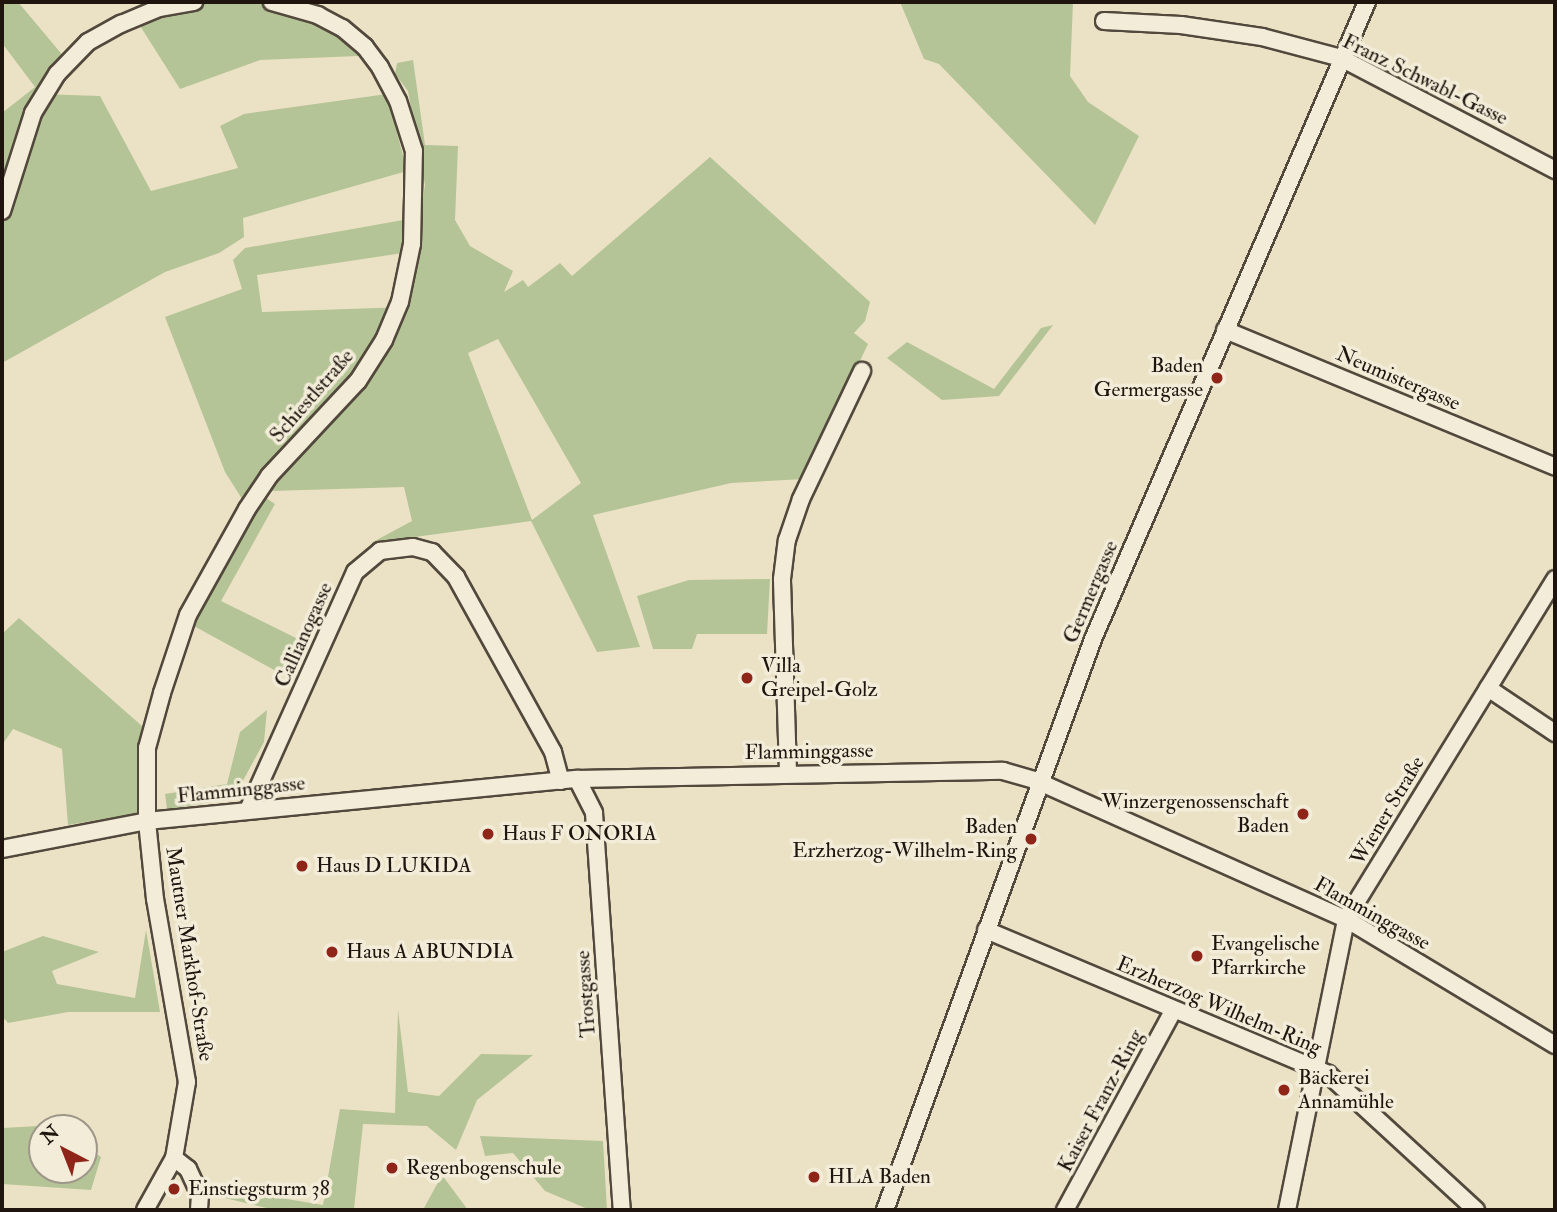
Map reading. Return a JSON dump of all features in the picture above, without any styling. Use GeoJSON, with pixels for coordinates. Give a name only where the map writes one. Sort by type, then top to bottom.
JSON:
{"type":"FeatureCollection","features":[{"type":"Feature","properties":{"kind":"street"},"geometry":{"type":"LineString","coordinates":[[2,211],[33,113],[57,74],[88,42],[121,24],[159,8],[194,2]]}},
{"type":"Feature","properties":{"kind":"street","name":"Schiestlstraße"},"geometry":{"type":"LineString","coordinates":[[147,821],[147,748],[188,615],[270,476],[358,381],[384,340],[400,302],[412,244],[414,152],[398,102],[380,67],[366,47],[342,28],[318,15],[272,2]]}},
{"type":"Feature","properties":{"kind":"street","name":"Germergasse"},"geometry":{"type":"LineString","coordinates":[[885,1210],[1037,781],[1093,639],[1367,2]]}},
{"type":"Feature","properties":{"kind":"street","name":"Franz Schwabl-Gasse"},"geometry":{"type":"LineString","coordinates":[[1104,21],[1181,25],[1262,37],[1342,58],[1555,170]]}},
{"type":"Feature","properties":{"kind":"street","name":"Neumistergasse"},"geometry":{"type":"LineString","coordinates":[[1225,330],[1555,467]]}},
{"type":"Feature","properties":{"kind":"street"},"geometry":{"type":"LineString","coordinates":[[788,772],[782,579],[787,540],[801,499],[862,370]]}},
{"type":"Feature","properties":{"kind":"street","name":"Callianogasse"},"geometry":{"type":"LineString","coordinates":[[248,810],[355,572],[380,551],[413,547],[432,552],[446,564]]}},
{"type":"Feature","properties":{"kind":"street","name":"Trostgasse"},"geometry":{"type":"LineString","coordinates":[[446,564],[569,780],[594,813],[622,1210]]}},
{"type":"Feature","properties":{"kind":"street","name":"Wiener Straße"},"geometry":{"type":"LineString","coordinates":[[1287,1210],[1346,919],[1555,579]]}},
{"type":"Feature","properties":{"kind":"street"},"geometry":{"type":"LineString","coordinates":[[1488,688],[1555,733]]}},
{"type":"Feature","properties":{"kind":"street","name":"Flamminggasse"},"geometry":{"type":"LineString","coordinates":[[2,849],[147,821],[569,780],[788,772],[1003,771],[1037,781],[1346,919],[1555,1045]]}},
{"type":"Feature","properties":{"kind":"street","name":"Mautner Markhof-Straße"},"geometry":{"type":"LineString","coordinates":[[145,1210],[174,1158],[183,1119],[187,1067],[155,900],[147,821]]}},
{"type":"Feature","properties":{"kind":"street","name":"Erzherzog Wilhelm-Ring"},"geometry":{"type":"LineString","coordinates":[[986,930],[1328,1074],[1476,1210]]}},
{"type":"Feature","properties":{"kind":"street","name":"Kaiser Franz-Ring"},"geometry":{"type":"LineString","coordinates":[[1065,1210],[1173,1011]]}},
{"type":"Feature","properties":{"kind":"street"},"geometry":{"type":"LineString","coordinates":[[174,1158],[188,1168],[200,1195],[199,1210]]}},
{"type":"Feature","properties":{"kind":"green space"},"geometry":{"type":"Polygon","coordinates":[[[2,2],[18,2],[65,58],[40,94],[100,96],[151,191],[238,168],[220,126],[244,114],[387,94],[407,171],[243,218],[244,237],[219,253],[165,272],[2,363],[2,113],[35,87],[2,43],[2,2]]]}},
{"type":"Feature","properties":{"kind":"green space"},"geometry":{"type":"Polygon","coordinates":[[[150,2],[300,2],[347,24],[382,55],[260,60],[180,89],[130,10],[150,2]]]}},
{"type":"Feature","properties":{"kind":"green space"},"geometry":{"type":"Polygon","coordinates":[[[900,2],[1073,2],[1070,76],[1088,102],[1139,136],[1095,225],[939,64],[924,59],[900,2]]]}},
{"type":"Feature","properties":{"kind":"green space"},"geometry":{"type":"Polygon","coordinates":[[[413,60],[425,145],[458,146],[455,220],[470,246],[513,271],[504,292],[523,280],[528,287],[560,263],[572,276],[710,157],[870,302],[865,321],[854,333],[868,344],[804,479],[731,483],[593,515],[640,647],[597,652],[531,521],[371,543],[412,521],[404,487],[271,491],[244,502],[225,472],[165,317],[242,289],[233,260],[245,248],[420,217],[425,185],[408,91],[395,74],[397,63],[413,60]],[[416,251],[257,275],[262,312],[405,307],[416,251]],[[498,339],[468,353],[532,520],[581,483],[498,339]]]}},
{"type":"Feature","properties":{"kind":"green space"},"geometry":{"type":"Polygon","coordinates":[[[1053,325],[999,396],[942,400],[887,358],[907,342],[994,389],[1041,328],[1053,325]]]}},
{"type":"Feature","properties":{"kind":"green space"},"geometry":{"type":"Polygon","coordinates":[[[266,498],[275,504],[221,601],[304,642],[287,677],[192,625],[223,559],[259,499],[266,498]]]}},
{"type":"Feature","properties":{"kind":"green space"},"geometry":{"type":"Polygon","coordinates":[[[770,579],[767,634],[697,634],[692,649],[653,649],[637,596],[689,580],[770,579]]]}},
{"type":"Feature","properties":{"kind":"green space"},"geometry":{"type":"Polygon","coordinates":[[[19,618],[142,726],[145,812],[68,825],[62,749],[13,729],[2,745],[2,634],[19,618]]]}},
{"type":"Feature","properties":{"kind":"green space"},"geometry":{"type":"Polygon","coordinates":[[[267,710],[264,742],[233,799],[167,809],[165,794],[227,784],[240,732],[267,710]]]}},
{"type":"Feature","properties":{"kind":"green space"},"geometry":{"type":"Polygon","coordinates":[[[146,930],[160,1012],[68,1012],[8,1023],[2,1016],[2,952],[43,936],[99,952],[52,971],[57,984],[135,998],[146,930]]]}},
{"type":"Feature","properties":{"kind":"green space"},"geometry":{"type":"Polygon","coordinates":[[[398,1010],[408,1092],[439,1096],[481,1054],[533,1055],[477,1100],[456,1150],[427,1126],[363,1124],[354,1209],[424,1208],[442,1175],[468,1210],[275,1210],[225,1198],[227,1189],[323,1205],[340,1109],[395,1113],[398,1010]]]}},
{"type":"Feature","properties":{"kind":"green space"},"geometry":{"type":"Polygon","coordinates":[[[28,1127],[28,1184],[93,1184],[91,1190],[2,1184],[2,1128],[28,1127]]]}},
{"type":"Feature","properties":{"kind":"green space"},"geometry":{"type":"Polygon","coordinates":[[[480,1136],[603,1141],[607,1210],[590,1210],[545,1191],[513,1153],[485,1156],[480,1136]]]}},
{"type":"Feature","properties":{"kind":"place","name":"Baden Germergasse"},"geometry":{"type":"Point","coordinates":[1217,378]}},
{"type":"Feature","properties":{"kind":"place","name":"Villa Greipel-Golz"},"geometry":{"type":"Point","coordinates":[747,678]}},
{"type":"Feature","properties":{"kind":"place","name":"Winzergenossenschaft Baden"},"geometry":{"type":"Point","coordinates":[1303,814]}},
{"type":"Feature","properties":{"kind":"place","name":"Haus F ONORIA"},"geometry":{"type":"Point","coordinates":[488,834]}},
{"type":"Feature","properties":{"kind":"place","name":"Baden Erzherzog-Wilhelm-Ring"},"geometry":{"type":"Point","coordinates":[1031,839]}},
{"type":"Feature","properties":{"kind":"place","name":"Haus D LUKIDA"},"geometry":{"type":"Point","coordinates":[302,866]}},
{"type":"Feature","properties":{"kind":"place","name":"Haus A ABUNDIA"},"geometry":{"type":"Point","coordinates":[332,952]}},
{"type":"Feature","properties":{"kind":"place","name":"Evangelische Pfarrkirche"},"geometry":{"type":"Point","coordinates":[1197,956]}},
{"type":"Feature","properties":{"kind":"place","name":"Bäckerei Annamühle"},"geometry":{"type":"Point","coordinates":[1284,1090]}},
{"type":"Feature","properties":{"kind":"place","name":"Regenbogenschule"},"geometry":{"type":"Point","coordinates":[392,1168]}},
{"type":"Feature","properties":{"kind":"place","name":"HLA Baden"},"geometry":{"type":"Point","coordinates":[814,1177]}},
{"type":"Feature","properties":{"kind":"place","name":"Einstiegsturm 38"},"geometry":{"type":"Point","coordinates":[174,1189]}}]}
